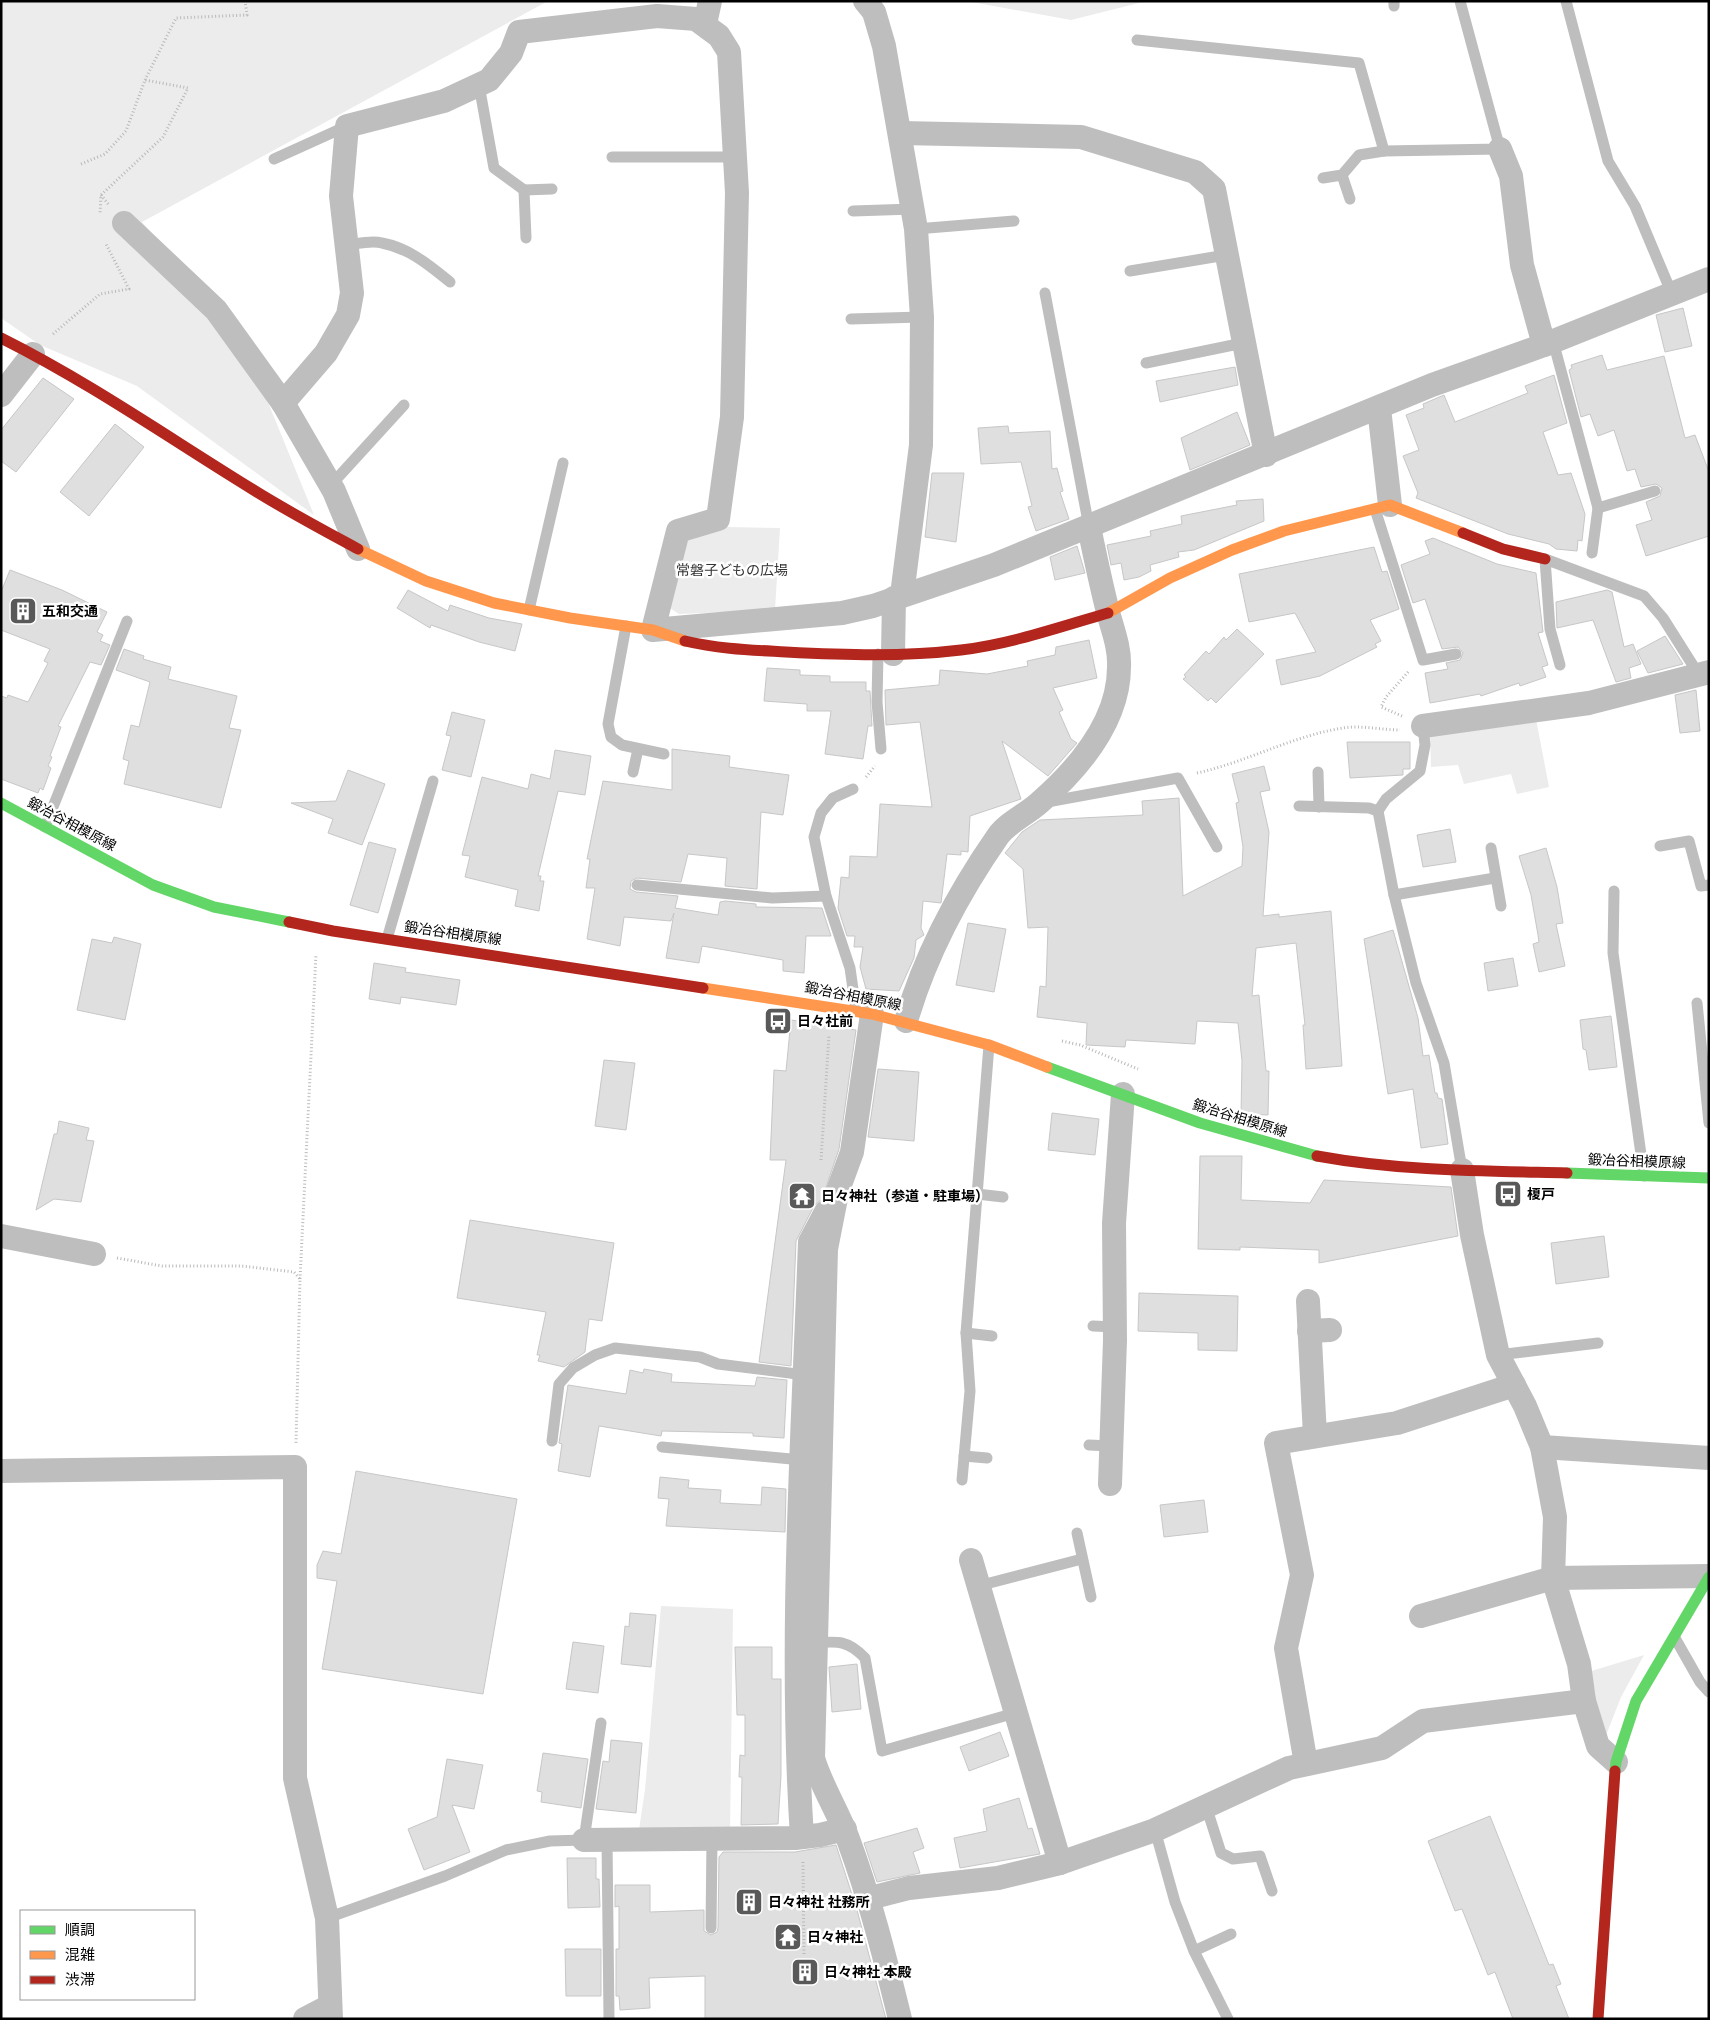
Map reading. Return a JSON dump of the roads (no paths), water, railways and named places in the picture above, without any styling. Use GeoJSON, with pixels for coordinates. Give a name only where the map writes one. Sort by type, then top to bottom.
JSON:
{"type":"FeatureCollection","features":[{"type":"Feature","properties":{"kind":"street"},"geometry":{"type":"LineString","coordinates":[[865,1],[874,12],[884,46],[901,133],[915,219],[922,317],[921,446],[898,596],[885,654]]}},
{"type":"Feature","properties":{"kind":"street"},"geometry":{"type":"LineString","coordinates":[[283,403],[326,353],[348,314],[352,293],[341,196],[348,126],[444,101],[489,80],[511,53],[519,32],[657,16],[696,19],[707,13],[729,52],[737,193],[732,417],[718,519],[678,531],[654,630]]}},
{"type":"Feature","properties":{"kind":"street"},"geometry":{"type":"LineString","coordinates":[[901,133],[1080,137],[1195,172],[1214,189],[1266,455]]}},
{"type":"Feature","properties":{"kind":"street"},"geometry":{"type":"LineString","coordinates":[[1500,149],[1511,176],[1522,264],[1548,343]]}},
{"type":"Feature","properties":{"kind":"street"},"geometry":{"type":"LineString","coordinates":[[124,223],[216,310],[283,403],[331,485],[358,549]]}},
{"type":"Feature","properties":{"kind":"street"},"geometry":{"type":"LineString","coordinates":[[654,630],[842,614],[994,565],[1089,528],[1432,385],[1548,343],[1709,278]]}},
{"type":"Feature","properties":{"kind":"street"},"geometry":{"type":"LineString","coordinates":[[1,338],[33,354],[127,409],[253,490],[358,549],[426,581],[494,603],[529,611],[654,630],[680,640],[715,648],[822,654],[885,654],[962,650],[1008,641],[1108,613],[1170,578],[1232,550],[1284,531],[1382,507],[1503,549],[1545,559]]}},
{"type":"Feature","properties":{"kind":"street"},"geometry":{"type":"LineString","coordinates":[[1,395],[33,354]]}},
{"type":"Feature","properties":{"kind":"street"},"geometry":{"type":"LineString","coordinates":[[1379,408],[1382,507]]}},
{"type":"Feature","properties":{"kind":"street"},"geometry":{"type":"LineString","coordinates":[[906,1021],[927,964],[960,897],[999,834],[1039,804],[1062,781],[1102,731],[1114,703],[1120,668],[1117,644],[1089,528]]}},
{"type":"Feature","properties":{"kind":"street"},"geometry":{"type":"LineString","coordinates":[[1423,727],[1589,703],[1705,679]]}},
{"type":"Feature","properties":{"kind":"street","name":"鍛冶谷相模原線"},"geometry":{"type":"LineString","coordinates":[[1,803],[153,885],[214,907],[317,928],[864,1012],[906,1021],[989,1045],[1200,1123],[1267,1144],[1317,1156],[1364,1164],[1462,1170],[1709,1178]]}},
{"type":"Feature","properties":{"kind":"street"},"geometry":{"type":"LineString","coordinates":[[802,1837],[813,1758],[806,1644],[814,1375],[826,1249],[837,1193],[852,1152],[864,1012]]}},
{"type":"Feature","properties":{"kind":"street"},"geometry":{"type":"LineString","coordinates":[[1110,1484],[1100,1445],[1104,1326],[1124,1094]]}},
{"type":"Feature","properties":{"kind":"street"},"geometry":{"type":"LineString","coordinates":[[1462,1170],[1472,1235],[1498,1355],[1525,1406],[1542,1447],[1555,1517],[1553,1578],[1580,1664],[1584,1700],[1598,1746],[1616,1762]]}},
{"type":"Feature","properties":{"kind":"street"},"geometry":{"type":"LineString","coordinates":[[1,1236],[94,1254]]}},
{"type":"Feature","properties":{"kind":"street"},"geometry":{"type":"LineString","coordinates":[[1308,1301],[1319,1330],[1315,1436]]}},
{"type":"Feature","properties":{"kind":"street"},"geometry":{"type":"LineString","coordinates":[[1306,1764],[1286,1648],[1302,1575],[1276,1443],[1397,1423],[1514,1385]]}},
{"type":"Feature","properties":{"kind":"street"},"geometry":{"type":"LineString","coordinates":[[1542,1447],[1709,1458]]}},
{"type":"Feature","properties":{"kind":"street"},"geometry":{"type":"LineString","coordinates":[[1,1470],[295,1466],[294,1778],[327,1918],[331,2013],[305,2019]]}},
{"type":"Feature","properties":{"kind":"street"},"geometry":{"type":"LineString","coordinates":[[970,1560],[1060,1863]]}},
{"type":"Feature","properties":{"kind":"street"},"geometry":{"type":"LineString","coordinates":[[1421,1616],[1553,1578],[1709,1577]]}},
{"type":"Feature","properties":{"kind":"street"},"geometry":{"type":"LineString","coordinates":[[1598,2019],[1616,1762],[1636,1701],[1709,1577]]}},
{"type":"Feature","properties":{"kind":"street"},"geometry":{"type":"LineString","coordinates":[[870,1898],[908,1888],[998,1878],[1060,1863],[1155,1830],[1289,1768],[1382,1748],[1423,1721],[1584,1700]]}},
{"type":"Feature","properties":{"kind":"street"},"geometry":{"type":"LineString","coordinates":[[809,1778],[845,1829],[870,1898],[900,2019]]}},
{"type":"Feature","properties":{"kind":"street"},"geometry":{"type":"LineString","coordinates":[[596,1840],[802,1837],[845,1829]]}},
{"type":"Feature","properties":{"kind":"lane"},"geometry":{"type":"LineString","coordinates":[[1323,178],[1342,175],[1359,155],[1384,151],[1500,149],[1460,1]]}},
{"type":"Feature","properties":{"kind":"lane"},"geometry":{"type":"LineString","coordinates":[[1566,1],[1608,160],[1636,206],[1672,294]]}},
{"type":"Feature","properties":{"kind":"lane"},"geometry":{"type":"LineString","coordinates":[[1137,40],[1359,63],[1384,151]]}},
{"type":"Feature","properties":{"kind":"lane"},"geometry":{"type":"LineString","coordinates":[[479,85],[494,168],[524,190],[552,189]]}},
{"type":"Feature","properties":{"kind":"lane"},"geometry":{"type":"LineString","coordinates":[[274,159],[348,126]]}},
{"type":"Feature","properties":{"kind":"lane"},"geometry":{"type":"LineString","coordinates":[[612,158],[735,157]]}},
{"type":"Feature","properties":{"kind":"lane"},"geometry":{"type":"LineString","coordinates":[[1342,175],[1350,199]]}},
{"type":"Feature","properties":{"kind":"lane"},"geometry":{"type":"LineString","coordinates":[[524,190],[526,238]]}},
{"type":"Feature","properties":{"kind":"lane"},"geometry":{"type":"LineString","coordinates":[[853,210],[915,219],[1014,221]]}},
{"type":"Feature","properties":{"kind":"lane"},"geometry":{"type":"LineString","coordinates":[[346,245],[380,242],[407,251],[425,261],[450,282]]}},
{"type":"Feature","properties":{"kind":"lane"},"geometry":{"type":"LineString","coordinates":[[1130,271],[1226,255]]}},
{"type":"Feature","properties":{"kind":"lane"},"geometry":{"type":"LineString","coordinates":[[1045,293],[1089,528]]}},
{"type":"Feature","properties":{"kind":"lane"},"geometry":{"type":"LineString","coordinates":[[851,319],[922,317]]}},
{"type":"Feature","properties":{"kind":"lane"},"geometry":{"type":"LineString","coordinates":[[1146,363],[1243,343]]}},
{"type":"Feature","properties":{"kind":"lane"},"geometry":{"type":"LineString","coordinates":[[1548,343],[1598,508],[1592,553]]}},
{"type":"Feature","properties":{"kind":"lane"},"geometry":{"type":"LineString","coordinates":[[331,485],[404,405]]}},
{"type":"Feature","properties":{"kind":"lane"},"geometry":{"type":"LineString","coordinates":[[529,611],[563,463]]}},
{"type":"Feature","properties":{"kind":"lane"},"geometry":{"type":"LineString","coordinates":[[1598,508],[1655,491]]}},
{"type":"Feature","properties":{"kind":"lane"},"geometry":{"type":"LineString","coordinates":[[1382,507],[1423,660],[1456,654]]}},
{"type":"Feature","properties":{"kind":"lane"},"geometry":{"type":"LineString","coordinates":[[1560,666],[1550,629],[1545,559],[1644,596],[1663,618],[1705,679]]}},
{"type":"Feature","properties":{"kind":"lane"},"geometry":{"type":"LineString","coordinates":[[45,827],[127,621]]}},
{"type":"Feature","properties":{"kind":"lane"},"geometry":{"type":"LineString","coordinates":[[626,626],[608,724],[611,737],[622,745],[664,754]]}},
{"type":"Feature","properties":{"kind":"lane"},"geometry":{"type":"LineString","coordinates":[[881,749],[877,702],[885,654]]}},
{"type":"Feature","properties":{"kind":"lane"},"geometry":{"type":"LineString","coordinates":[[1423,727],[1425,745],[1420,771],[1386,799],[1378,811],[1394,895],[1416,983],[1444,1063],[1462,1170]]}},
{"type":"Feature","properties":{"kind":"lane"},"geometry":{"type":"LineString","coordinates":[[633,772],[638,749]]}},
{"type":"Feature","properties":{"kind":"lane"},"geometry":{"type":"LineString","coordinates":[[1318,772],[1319,806]]}},
{"type":"Feature","properties":{"kind":"lane"},"geometry":{"type":"LineString","coordinates":[[1039,804],[1178,778],[1217,847]]}},
{"type":"Feature","properties":{"kind":"lane"},"geometry":{"type":"LineString","coordinates":[[387,939],[433,781]]}},
{"type":"Feature","properties":{"kind":"lane"},"geometry":{"type":"LineString","coordinates":[[853,790],[833,798],[821,813],[814,836],[826,896],[864,1012]]}},
{"type":"Feature","properties":{"kind":"lane"},"geometry":{"type":"LineString","coordinates":[[1299,806],[1369,808],[1378,811]]}},
{"type":"Feature","properties":{"kind":"lane"},"geometry":{"type":"LineString","coordinates":[[1660,846],[1689,841],[1701,886],[1709,885]]}},
{"type":"Feature","properties":{"kind":"lane"},"geometry":{"type":"LineString","coordinates":[[1491,848],[1501,906]]}},
{"type":"Feature","properties":{"kind":"lane"},"geometry":{"type":"LineString","coordinates":[[1394,895],[1496,878]]}},
{"type":"Feature","properties":{"kind":"lane"},"geometry":{"type":"LineString","coordinates":[[637,885],[762,897],[826,896]]}},
{"type":"Feature","properties":{"kind":"lane"},"geometry":{"type":"LineString","coordinates":[[1614,890],[1613,953],[1644,1176]]}},
{"type":"Feature","properties":{"kind":"lane"},"geometry":{"type":"LineString","coordinates":[[1697,1003],[1709,1123]]}},
{"type":"Feature","properties":{"kind":"lane"},"geometry":{"type":"LineString","coordinates":[[962,1480],[970,1391],[966,1333],[989,1045]]}},
{"type":"Feature","properties":{"kind":"lane"},"geometry":{"type":"LineString","coordinates":[[977,1194],[1003,1197]]}},
{"type":"Feature","properties":{"kind":"lane"},"geometry":{"type":"LineString","coordinates":[[966,1333],[992,1336]]}},
{"type":"Feature","properties":{"kind":"lane"},"geometry":{"type":"LineString","coordinates":[[1498,1355],[1598,1343]]}},
{"type":"Feature","properties":{"kind":"lane"},"geometry":{"type":"LineString","coordinates":[[552,1441],[559,1384],[573,1368],[595,1355],[615,1348],[700,1358],[718,1364],[814,1375]]}},
{"type":"Feature","properties":{"kind":"lane"},"geometry":{"type":"LineString","coordinates":[[662,1447],[811,1460]]}},
{"type":"Feature","properties":{"kind":"lane"},"geometry":{"type":"LineString","coordinates":[[964,1456],[987,1458]]}},
{"type":"Feature","properties":{"kind":"lane"},"geometry":{"type":"LineString","coordinates":[[1077,1533],[1091,1596]]}},
{"type":"Feature","properties":{"kind":"lane"},"geometry":{"type":"LineString","coordinates":[[978,1586],[1082,1559]]}},
{"type":"Feature","properties":{"kind":"lane"},"geometry":{"type":"LineString","coordinates":[[1674,1636],[1700,1682],[1709,1692]]}},
{"type":"Feature","properties":{"kind":"lane"},"geometry":{"type":"LineString","coordinates":[[806,1644],[839,1641],[855,1647],[865,1658],[882,1751],[1015,1713]]}},
{"type":"Feature","properties":{"kind":"lane"},"geometry":{"type":"LineString","coordinates":[[601,1723],[596,1840],[609,2019]]}},
{"type":"Feature","properties":{"kind":"lane"},"geometry":{"type":"LineString","coordinates":[[1206,1806],[1221,1853],[1233,1859],[1260,1856],[1272,1891]]}},
{"type":"Feature","properties":{"kind":"lane"},"geometry":{"type":"LineString","coordinates":[[1155,1830],[1175,1902],[1194,1951],[1228,2019]]}},
{"type":"Feature","properties":{"kind":"lane"},"geometry":{"type":"LineString","coordinates":[[712,1839],[712,1928]]}},
{"type":"Feature","properties":{"kind":"lane"},"geometry":{"type":"LineString","coordinates":[[327,1918],[445,1876],[506,1850],[550,1841],[596,1840]]}},
{"type":"Feature","properties":{"kind":"lane"},"geometry":{"type":"LineString","coordinates":[[1194,1951],[1231,1934]]}},
{"type":"Feature","properties":{"kind":"place","name":"五和交通"},"geometry":{"type":"Point","coordinates":[23,611]}},
{"type":"Feature","properties":{"kind":"place","name":"日々社前"},"geometry":{"type":"Point","coordinates":[778,1021]}},
{"type":"Feature","properties":{"kind":"place","name":"榎戸"},"geometry":{"type":"Point","coordinates":[1508,1194]}},
{"type":"Feature","properties":{"kind":"place","name":"日々神社（参道・駐車場）"},"geometry":{"type":"Point","coordinates":[802,1196]}},
{"type":"Feature","properties":{"kind":"place","name":"日々神社 社務所"},"geometry":{"type":"Point","coordinates":[749,1902]}},
{"type":"Feature","properties":{"kind":"place","name":"日々神社"},"geometry":{"type":"Point","coordinates":[788,1937]}},
{"type":"Feature","properties":{"kind":"place","name":"日々神社 本殿"},"geometry":{"type":"Point","coordinates":[805,1972]}},
{"type":"Feature","properties":{"kind":"park label","name":"常磐子どもの広場"},"geometry":{"type":"Point","coordinates":[732,570]}}]}
